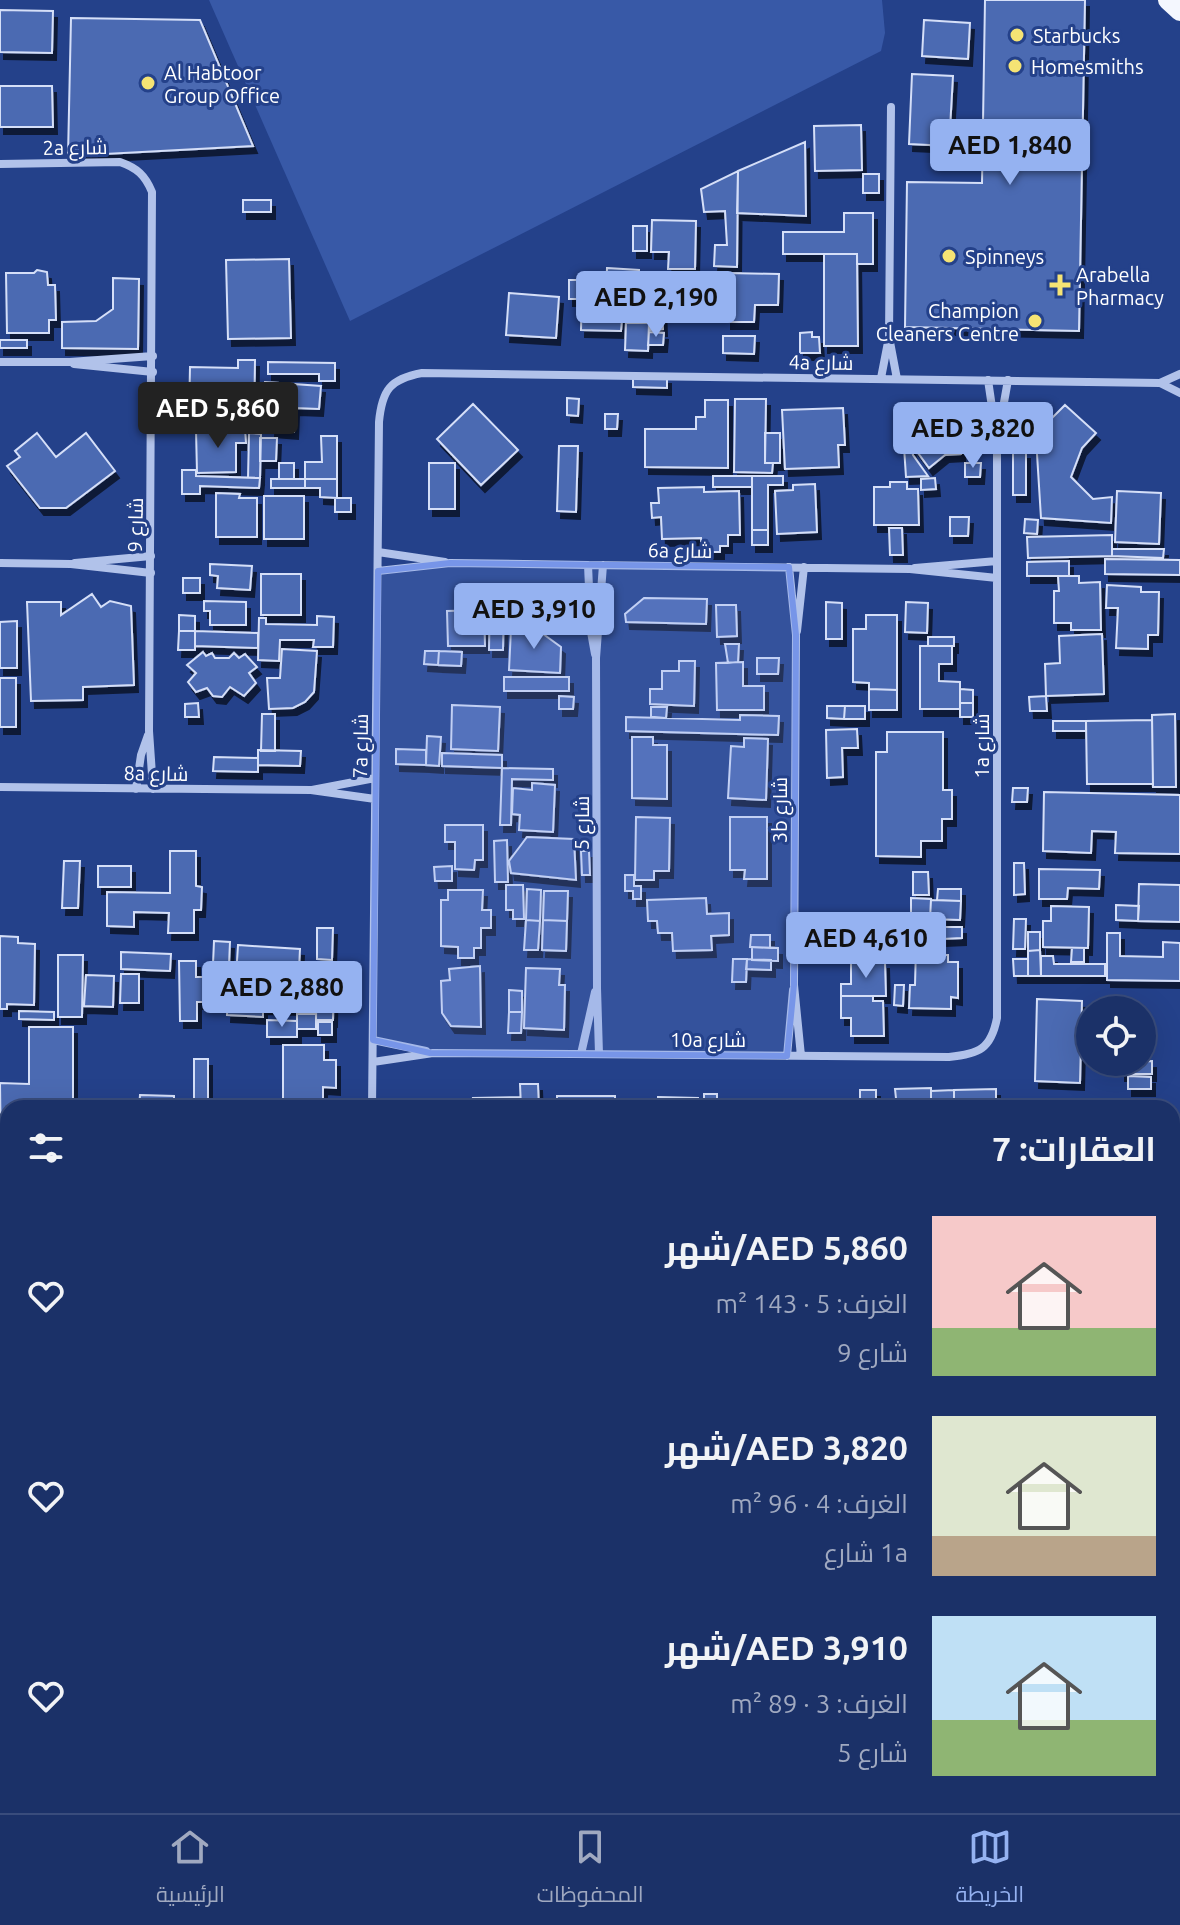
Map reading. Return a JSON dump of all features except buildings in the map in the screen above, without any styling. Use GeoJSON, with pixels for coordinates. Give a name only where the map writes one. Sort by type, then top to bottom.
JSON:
{"type":"FeatureCollection","features":[{"type":"Feature","properties":{"kind":"main road"},"geometry":{"type":"LineString","coordinates":[[1168,0],[1180,11]]}},
{"type":"Feature","properties":{"kind":"street"},"geometry":{"type":"LineString","coordinates":[[881,378],[889,337],[891,107]]}},
{"type":"Feature","properties":{"kind":"street","name":"2a شارع"},"geometry":{"type":"LineString","coordinates":[[0,164],[120,162],[136,168],[146,177]]}},
{"type":"Feature","properties":{"kind":"street","name":"شارع 9"},"geometry":{"type":"LineString","coordinates":[[146,177],[154,206],[149,731],[153,789]]}},
{"type":"Feature","properties":{"kind":"street"},"geometry":{"type":"LineString","coordinates":[[889,337],[897,379]]}},
{"type":"Feature","properties":{"kind":"street"},"geometry":{"type":"LineString","coordinates":[[0,362],[70,362],[153,356]]}},
{"type":"Feature","properties":{"kind":"street"},"geometry":{"type":"LineString","coordinates":[[70,362],[153,372]]}},
{"type":"Feature","properties":{"kind":"street","name":"4a شارع"},"geometry":{"type":"LineString","coordinates":[[389,387],[403,377],[422,373],[1160,383],[1180,374]]}},
{"type":"Feature","properties":{"kind":"street","name":"1a شارع"},"geometry":{"type":"LineString","coordinates":[[984,1048],[994,1034],[997,1018],[997,441],[988,380]]}},
{"type":"Feature","properties":{"kind":"street","name":"1a شارع"},"geometry":{"type":"LineString","coordinates":[[997,441],[1008,380]]}},
{"type":"Feature","properties":{"kind":"street","name":"4a شارع"},"geometry":{"type":"LineString","coordinates":[[1160,383],[1180,393]]}},
{"type":"Feature","properties":{"kind":"street","name":"7a شارع"},"geometry":{"type":"LineString","coordinates":[[372,1100],[379,422],[381,403],[389,387]]}},
{"type":"Feature","properties":{"kind":"street","name":"6a شارع"},"geometry":{"type":"LineString","coordinates":[[378,552],[450,563]]}},
{"type":"Feature","properties":{"kind":"street"},"geometry":{"type":"LineString","coordinates":[[71,564],[151,556]]}},
{"type":"Feature","properties":{"kind":"street","name":"6a شارع"},"geometry":{"type":"LineString","coordinates":[[910,569],[997,561]]}},
{"type":"Feature","properties":{"kind":"street"},"geometry":{"type":"LineString","coordinates":[[0,563],[71,564],[151,573]]}},
{"type":"Feature","properties":{"kind":"street","name":"6a شارع"},"geometry":{"type":"LineString","coordinates":[[378,571],[450,563],[804,567],[910,569],[997,578]]}},
{"type":"Feature","properties":{"kind":"street","name":"شارع 5"},"geometry":{"type":"LineString","coordinates":[[588,565],[591,632],[596,658]]}},
{"type":"Feature","properties":{"kind":"street","name":"شارع 5"},"geometry":{"type":"LineString","coordinates":[[599,1054],[596,658],[603,565]]}},
{"type":"Feature","properties":{"kind":"street","name":"3b شارع"},"geometry":{"type":"LineString","coordinates":[[787,1056],[794,985],[796,635],[789,567]]}},
{"type":"Feature","properties":{"kind":"street","name":"3b شارع"},"geometry":{"type":"LineString","coordinates":[[796,635],[804,567]]}},
{"type":"Feature","properties":{"kind":"street","name":"شارع 9"},"geometry":{"type":"LineString","coordinates":[[136,789],[141,755],[149,731]]}},
{"type":"Feature","properties":{"kind":"street","name":"8a شارع"},"geometry":{"type":"LineString","coordinates":[[311,790],[375,778]]}},
{"type":"Feature","properties":{"kind":"street","name":"8a شارع"},"geometry":{"type":"LineString","coordinates":[[0,787],[311,790],[375,799]]}},
{"type":"Feature","properties":{"kind":"street","name":"3b شارع"},"geometry":{"type":"LineString","coordinates":[[794,985],[801,1056]]}},
{"type":"Feature","properties":{"kind":"street","name":"شارع 5"},"geometry":{"type":"LineString","coordinates":[[581,1054],[597,988]]}},
{"type":"Feature","properties":{"kind":"street","name":"10a شارع"},"geometry":{"type":"LineString","coordinates":[[373,1040],[430,1053]]}},
{"type":"Feature","properties":{"kind":"street","name":"10a شارع"},"geometry":{"type":"LineString","coordinates":[[373,1062],[430,1053],[949,1057],[968,1055],[984,1048]]}},
{"type":"Feature","properties":{"kind":"highlighted area"},"geometry":{"type":"Polygon","coordinates":[[[450,563],[789,567],[796,635],[794,985],[787,1056],[430,1053],[373,1040],[378,571],[450,563]]]}},
{"type":"Feature","properties":{"kind":"shaded area"},"geometry":{"type":"Polygon","coordinates":[[[209,0],[882,0],[885,33],[881,51],[350,321],[209,0]]]}},
{"type":"Feature","properties":{"kind":"place","name":"Starbucks"},"geometry":{"type":"Point","coordinates":[1017,35]}},
{"type":"Feature","properties":{"kind":"place","name":"Homesmiths"},"geometry":{"type":"Point","coordinates":[1015,66]}},
{"type":"Feature","properties":{"kind":"place","name":"Al Habtoor Group Office"},"geometry":{"type":"Point","coordinates":[148,83]}},
{"type":"Feature","properties":{"kind":"place","name":"Spinneys"},"geometry":{"type":"Point","coordinates":[949,256]}},
{"type":"Feature","properties":{"kind":"place","name":"Arabella Pharmacy"},"geometry":{"type":"Point","coordinates":[1060,285]}},
{"type":"Feature","properties":{"kind":"place","name":"Champion Cleaners Centre"},"geometry":{"type":"Point","coordinates":[1035,321]}}]}
